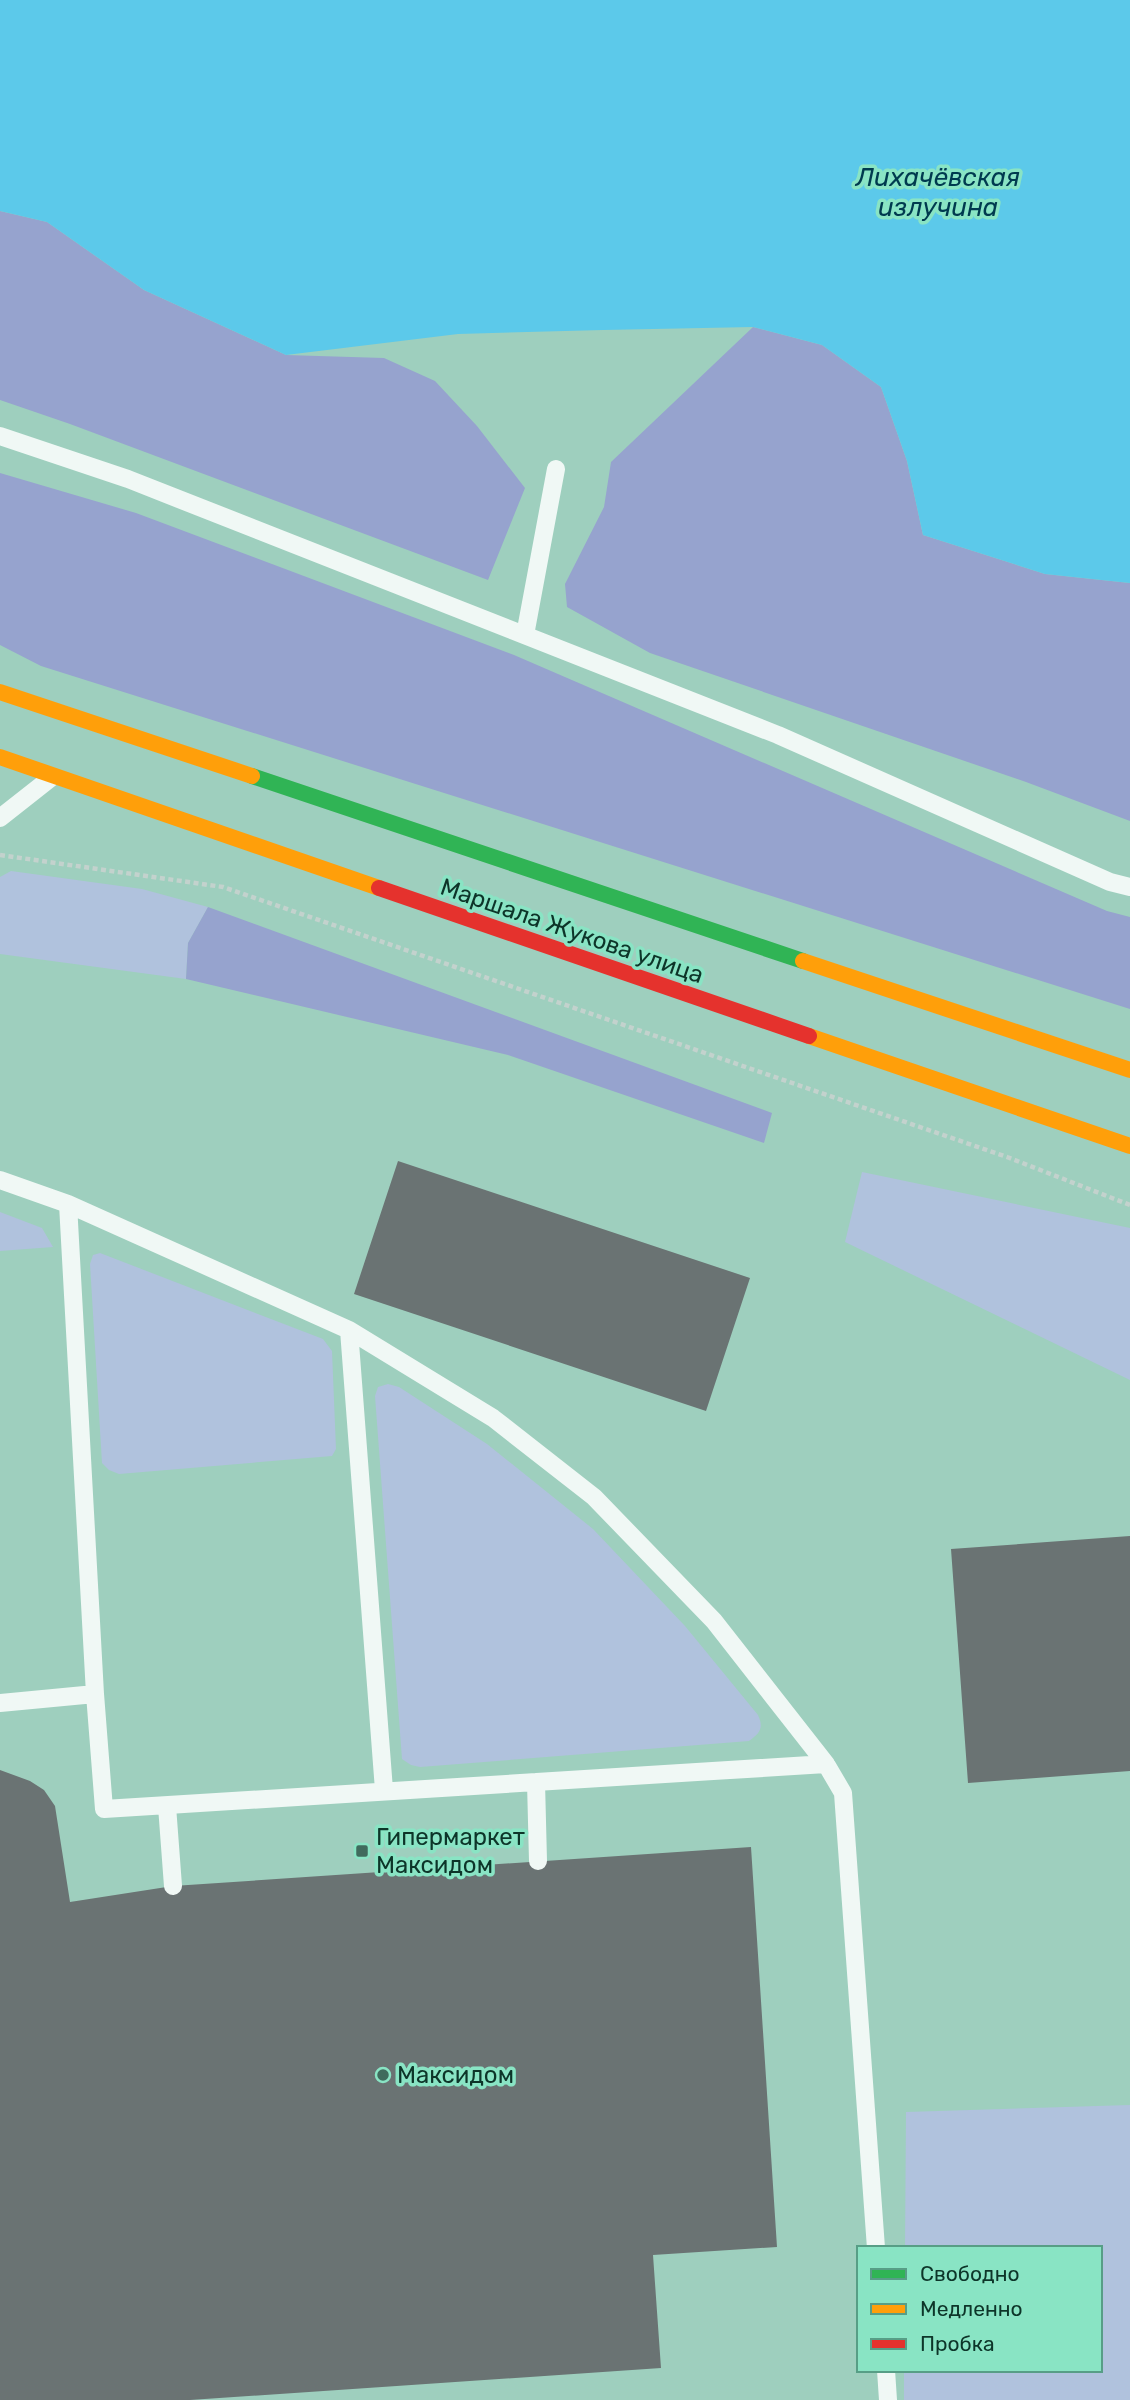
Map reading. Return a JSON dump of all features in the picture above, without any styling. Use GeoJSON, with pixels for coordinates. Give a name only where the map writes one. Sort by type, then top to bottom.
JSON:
{"type":"FeatureCollection","features":[{"type":"Feature","properties":{"kind":"main road","name":"Маршала Жукова улица"},"geometry":{"type":"LineString","coordinates":[[0,692],[1130,1070]]}},
{"type":"Feature","properties":{"kind":"main road","name":"Маршала Жукова улица"},"geometry":{"type":"LineString","coordinates":[[0,757],[1130,1146]]}},
{"type":"Feature","properties":{"kind":"lane"},"geometry":{"type":"LineString","coordinates":[[0,436],[128,479],[778,734],[1110,882],[1130,887]]}},
{"type":"Feature","properties":{"kind":"lane"},"geometry":{"type":"LineString","coordinates":[[525,635],[556,469]]}},
{"type":"Feature","properties":{"kind":"lane"},"geometry":{"type":"LineString","coordinates":[[0,818],[52,777]]}},
{"type":"Feature","properties":{"kind":"lane"},"geometry":{"type":"LineString","coordinates":[[0,1180],[68,1204],[349,1330],[493,1418],[594,1497],[714,1621],[826,1764],[843,1793],[876,2246]]}},
{"type":"Feature","properties":{"kind":"lane"},"geometry":{"type":"LineString","coordinates":[[68,1204],[95,1694],[104,1809],[826,1764]]}},
{"type":"Feature","properties":{"kind":"lane"},"geometry":{"type":"LineString","coordinates":[[349,1330],[384,1790]]}},
{"type":"Feature","properties":{"kind":"lane"},"geometry":{"type":"LineString","coordinates":[[0,1703],[95,1694]]}},
{"type":"Feature","properties":{"kind":"lane"},"geometry":{"type":"LineString","coordinates":[[536,1782],[538,1861]]}},
{"type":"Feature","properties":{"kind":"lane"},"geometry":{"type":"LineString","coordinates":[[167,1806],[173,1886]]}},
{"type":"Feature","properties":{"kind":"lane"},"geometry":{"type":"LineString","coordinates":[[886,2372],[888,2400]]}},
{"type":"Feature","properties":{"kind":"path"},"geometry":{"type":"LineString","coordinates":[[0,855],[223,887],[1007,1157],[1130,1205]]}},
{"type":"Feature","properties":{"kind":"shaded area"},"geometry":{"type":"Polygon","coordinates":[[[0,211],[47,222],[144,290],[286,355],[384,358],[435,381],[477,426],[525,488],[488,580],[0,400],[0,211]]]}},
{"type":"Feature","properties":{"kind":"shaded area"},"geometry":{"type":"Polygon","coordinates":[[[753,327],[822,345],[881,387],[907,461],[923,535],[1045,574],[1130,583],[1130,821],[1026,782],[650,653],[567,607],[565,584],[604,507],[611,462],[753,327]]]}},
{"type":"Feature","properties":{"kind":"shaded area"},"geometry":{"type":"Polygon","coordinates":[[[0,473],[136,513],[514,655],[1107,911],[1130,917],[1130,1009],[41,666],[0,645],[0,473]]]}},
{"type":"Feature","properties":{"kind":"shaded area"},"geometry":{"type":"Polygon","coordinates":[[[11,871],[142,889],[208,907],[188,943],[186,979],[0,954],[0,877],[11,871]]]}},
{"type":"Feature","properties":{"kind":"shaded area"},"geometry":{"type":"Polygon","coordinates":[[[208,907],[772,1113],[764,1143],[508,1055],[186,979],[188,943],[208,907]]]}},
{"type":"Feature","properties":{"kind":"shaded area"},"geometry":{"type":"Polygon","coordinates":[[[862,1172],[1130,1228],[1130,1380],[845,1242],[862,1172]]]}},
{"type":"Feature","properties":{"kind":"shaded area"},"geometry":{"type":"Polygon","coordinates":[[[0,1212],[42,1228],[53,1247],[0,1251],[0,1212]]]}},
{"type":"Feature","properties":{"kind":"shaded area"},"geometry":{"type":"Polygon","coordinates":[[[100,1253],[323,1339],[332,1351],[336,1449],[332,1456],[119,1474],[109,1470],[102,1463],[90,1264],[93,1255],[100,1253]]]}},
{"type":"Feature","properties":{"kind":"shaded area"},"geometry":{"type":"Polygon","coordinates":[[[388,1384],[399,1387],[487,1444],[593,1529],[685,1626],[758,1715],[761,1727],[756,1735],[749,1741],[420,1767],[402,1759],[375,1396],[378,1387],[388,1384]]]}},
{"type":"Feature","properties":{"kind":"shaded area"},"geometry":{"type":"Polygon","coordinates":[[[1130,2105],[1130,2400],[904,2400],[904,2372],[1102,2372],[1102,2246],[905,2246],[906,2112],[1130,2105]]]}},
{"type":"Feature","properties":{"kind":"water","name":"Лихачёвская излучина"},"geometry":{"type":"Polygon","coordinates":[[[0,0],[1130,0],[1130,583],[1045,574],[923,535],[907,461],[881,387],[822,345],[753,327],[458,334],[286,355],[144,290],[47,222],[0,211],[0,0]]]}},
{"type":"Feature","properties":{"kind":"building"},"geometry":{"type":"Polygon","coordinates":[[[398,1161],[750,1278],[706,1411],[354,1294],[398,1161]]]}},
{"type":"Feature","properties":{"kind":"building"},"geometry":{"type":"Polygon","coordinates":[[[1130,1536],[1130,1771],[968,1783],[951,1549],[1130,1536]]]}},
{"type":"Feature","properties":{"kind":"building","name":"Максидом"},"geometry":{"type":"Polygon","coordinates":[[[0,1770],[30,1781],[44,1790],[55,1806],[70,1902],[173,1886],[751,1847],[777,2247],[653,2255],[661,2368],[190,2400],[0,2400],[0,1770]]]}},
{"type":"Feature","properties":{"kind":"traffic: fast"},"geometry":{"type":"LineString","coordinates":[[252,776],[803,961]]}},
{"type":"Feature","properties":{"kind":"traffic: slow"},"geometry":{"type":"LineString","coordinates":[[0,692],[252,776]]}},
{"type":"Feature","properties":{"kind":"traffic: slow"},"geometry":{"type":"LineString","coordinates":[[0,757],[379,888]]}},
{"type":"Feature","properties":{"kind":"traffic: slow"},"geometry":{"type":"LineString","coordinates":[[803,961],[1130,1070]]}},
{"type":"Feature","properties":{"kind":"traffic: slow"},"geometry":{"type":"LineString","coordinates":[[809,1036],[1130,1146]]}},
{"type":"Feature","properties":{"kind":"traffic: jam"},"geometry":{"type":"LineString","coordinates":[[379,888],[809,1036]]}},
{"type":"Feature","properties":{"kind":"place","name":"Гипермаркет Максидом"},"geometry":{"type":"Point","coordinates":[362,1851]}},
{"type":"Feature","properties":{"kind":"place","name":"Максидом"},"geometry":{"type":"Point","coordinates":[383,2075]}}]}
